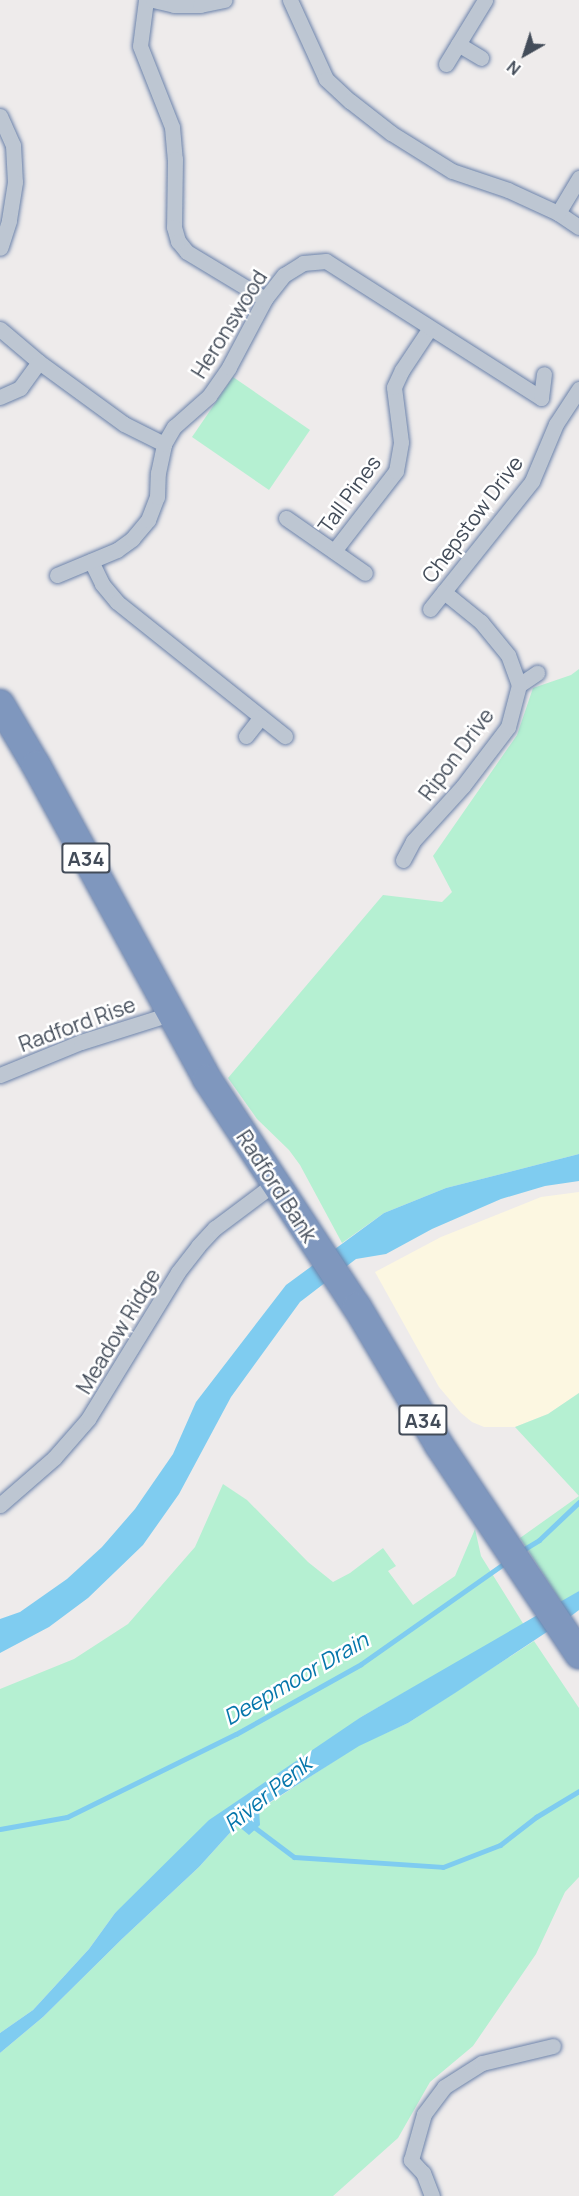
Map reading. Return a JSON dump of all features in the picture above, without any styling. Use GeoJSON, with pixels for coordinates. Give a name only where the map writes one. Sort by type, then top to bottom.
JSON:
{"type":"FeatureCollection","features":[{"type":"Feature","properties":{"kind":"highway","name":"Radford Bank"},"geometry":{"type":"LineString","coordinates":[[0,705],[36,765],[207,1079],[357,1307],[415,1408],[579,1654]]}},
{"type":"Feature","properties":{"kind":"street"},"geometry":{"type":"LineString","coordinates":[[146,0],[140,46],[172,127],[175,159],[174,227],[178,241],[187,252],[266,299]]}},
{"type":"Feature","properties":{"kind":"street"},"geometry":{"type":"LineString","coordinates":[[153,0],[174,5],[200,5],[224,0]]}},
{"type":"Feature","properties":{"kind":"street"},"geometry":{"type":"LineString","coordinates":[[290,0],[326,80],[350,101],[392,133],[452,171],[507,190],[558,213],[579,227]]}},
{"type":"Feature","properties":{"kind":"street"},"geometry":{"type":"LineString","coordinates":[[446,64],[485,0]]}},
{"type":"Feature","properties":{"kind":"street"},"geometry":{"type":"LineString","coordinates":[[458,44],[481,58]]}},
{"type":"Feature","properties":{"kind":"street"},"geometry":{"type":"LineString","coordinates":[[0,116],[13,145],[15,182],[9,221],[0,248]]}},
{"type":"Feature","properties":{"kind":"street"},"geometry":{"type":"LineString","coordinates":[[558,213],[579,178]]}},
{"type":"Feature","properties":{"kind":"street","name":"Heronswood"},"geometry":{"type":"LineString","coordinates":[[57,575],[117,550],[132,539],[148,520],[157,497],[158,473],[164,444],[174,427],[209,396],[229,367],[266,299],[284,275],[303,263],[326,261],[541,398],[544,374]]}},
{"type":"Feature","properties":{"kind":"street","name":"Tall Pines"},"geometry":{"type":"LineString","coordinates":[[334,551],[396,471],[401,442],[394,387],[402,370],[430,328]]}},
{"type":"Feature","properties":{"kind":"street"},"geometry":{"type":"LineString","coordinates":[[0,329],[39,362],[124,424],[164,444]]}},
{"type":"Feature","properties":{"kind":"street"},"geometry":{"type":"LineString","coordinates":[[0,397],[20,388],[39,362]]}},
{"type":"Feature","properties":{"kind":"street","name":"Chepstow Drive"},"geometry":{"type":"LineString","coordinates":[[430,609],[532,481],[556,424],[579,389]]}},
{"type":"Feature","properties":{"kind":"street","name":"Tall Pines"},"geometry":{"type":"LineString","coordinates":[[286,518],[365,573]]}},
{"type":"Feature","properties":{"kind":"street"},"geometry":{"type":"LineString","coordinates":[[91,561],[102,584],[117,602],[285,736]]}},
{"type":"Feature","properties":{"kind":"street"},"geometry":{"type":"LineString","coordinates":[[444,591],[481,622],[508,655],[519,685],[537,673]]}},
{"type":"Feature","properties":{"kind":"street","name":"Ripon Drive"},"geometry":{"type":"LineString","coordinates":[[403,860],[410,838],[464,786],[508,727],[519,685]]}},
{"type":"Feature","properties":{"kind":"street"},"geometry":{"type":"LineString","coordinates":[[246,736],[261,717]]}},
{"type":"Feature","properties":{"kind":"street","name":"Radford Rise"},"geometry":{"type":"LineString","coordinates":[[0,1075],[81,1042],[170,1014]]}},
{"type":"Feature","properties":{"kind":"street","name":"Meadow Ridge"},"geometry":{"type":"LineString","coordinates":[[0,1505],[54,1458],[88,1419],[178,1272],[198,1246],[215,1228],[275,1183]]}},
{"type":"Feature","properties":{"kind":"street"},"geometry":{"type":"LineString","coordinates":[[432,2196],[423,2173],[411,2160],[424,2114],[444,2087],[482,2063],[554,2046]]}},
{"type":"Feature","properties":{"kind":"shaded area"},"geometry":{"type":"Polygon","coordinates":[[[579,1192],[579,1393],[548,1414],[515,1427],[484,1427],[472,1422],[461,1413],[439,1387],[375,1272],[441,1237],[541,1197],[579,1192]]]}},
{"type":"Feature","properties":{"kind":"green space"},"geometry":{"type":"Polygon","coordinates":[[[233,377],[310,430],[269,490],[192,437],[233,377]]]}},
{"type":"Feature","properties":{"kind":"green space"},"geometry":{"type":"Polygon","coordinates":[[[579,669],[579,1154],[446,1188],[384,1213],[342,1243],[300,1165],[289,1150],[257,1119],[228,1078],[383,895],[442,902],[452,892],[433,856],[517,735],[533,688],[571,675],[579,669]]]}},
{"type":"Feature","properties":{"kind":"green space"},"geometry":{"type":"Polygon","coordinates":[[[579,1393],[579,1496],[515,1427],[548,1414],[579,1393]]]}},
{"type":"Feature","properties":{"kind":"green space"},"geometry":{"type":"Polygon","coordinates":[[[223,1484],[247,1500],[308,1562],[333,1582],[350,1573],[383,1548],[396,1566],[388,1571],[413,1605],[455,1576],[475,1529],[481,1556],[524,1625],[361,1717],[115,1913],[89,1949],[33,2010],[0,2033],[0,1689],[74,1659],[128,1624],[195,1547],[223,1484]]]}},
{"type":"Feature","properties":{"kind":"green space"},"geometry":{"type":"Polygon","coordinates":[[[579,1496],[579,1591],[562,1603],[520,1538],[579,1496]]]}},
{"type":"Feature","properties":{"kind":"green space"},"geometry":{"type":"Polygon","coordinates":[[[534,1641],[579,1708],[579,1877],[565,1892],[536,1954],[473,2046],[430,2082],[398,2138],[333,2196],[0,2196],[0,2053],[43,2017],[199,1867],[237,1825],[259,1825],[259,1810],[359,1745],[408,1723],[534,1641]]]}},
{"type":"Feature","properties":{"kind":"water"},"geometry":{"type":"Polygon","coordinates":[[[579,1154],[579,1181],[545,1186],[501,1199],[432,1229],[386,1254],[356,1259],[300,1302],[231,1397],[179,1494],[143,1545],[88,1598],[49,1627],[0,1653],[0,1619],[20,1612],[67,1579],[102,1547],[135,1509],[173,1454],[196,1402],[286,1285],[384,1213],[446,1188],[579,1154]]]}},
{"type":"Feature","properties":{"kind":"water","name":"River Penk"},"geometry":{"type":"Polygon","coordinates":[[[579,1591],[579,1610],[571,1616],[408,1723],[359,1746],[259,1809],[260,1825],[249,1835],[237,1825],[199,1867],[43,2017],[0,2053],[0,2033],[33,2010],[89,1949],[115,1913],[209,1820],[361,1717],[579,1591]]]}},
{"type":"Feature","properties":{"kind":"waterway","name":"Deepmoor Drain"},"geometry":{"type":"LineString","coordinates":[[521,1551],[539,1540],[579,1502]]}},
{"type":"Feature","properties":{"kind":"waterway","name":"Deepmoor Drain"},"geometry":{"type":"LineString","coordinates":[[0,1829],[67,1817],[236,1734],[361,1664],[506,1562]]}},
{"type":"Feature","properties":{"kind":"waterway","name":"River Penk"},"geometry":{"type":"LineString","coordinates":[[250,1824],[294,1857],[443,1867],[500,1845],[536,1817],[579,1791]]}}]}
